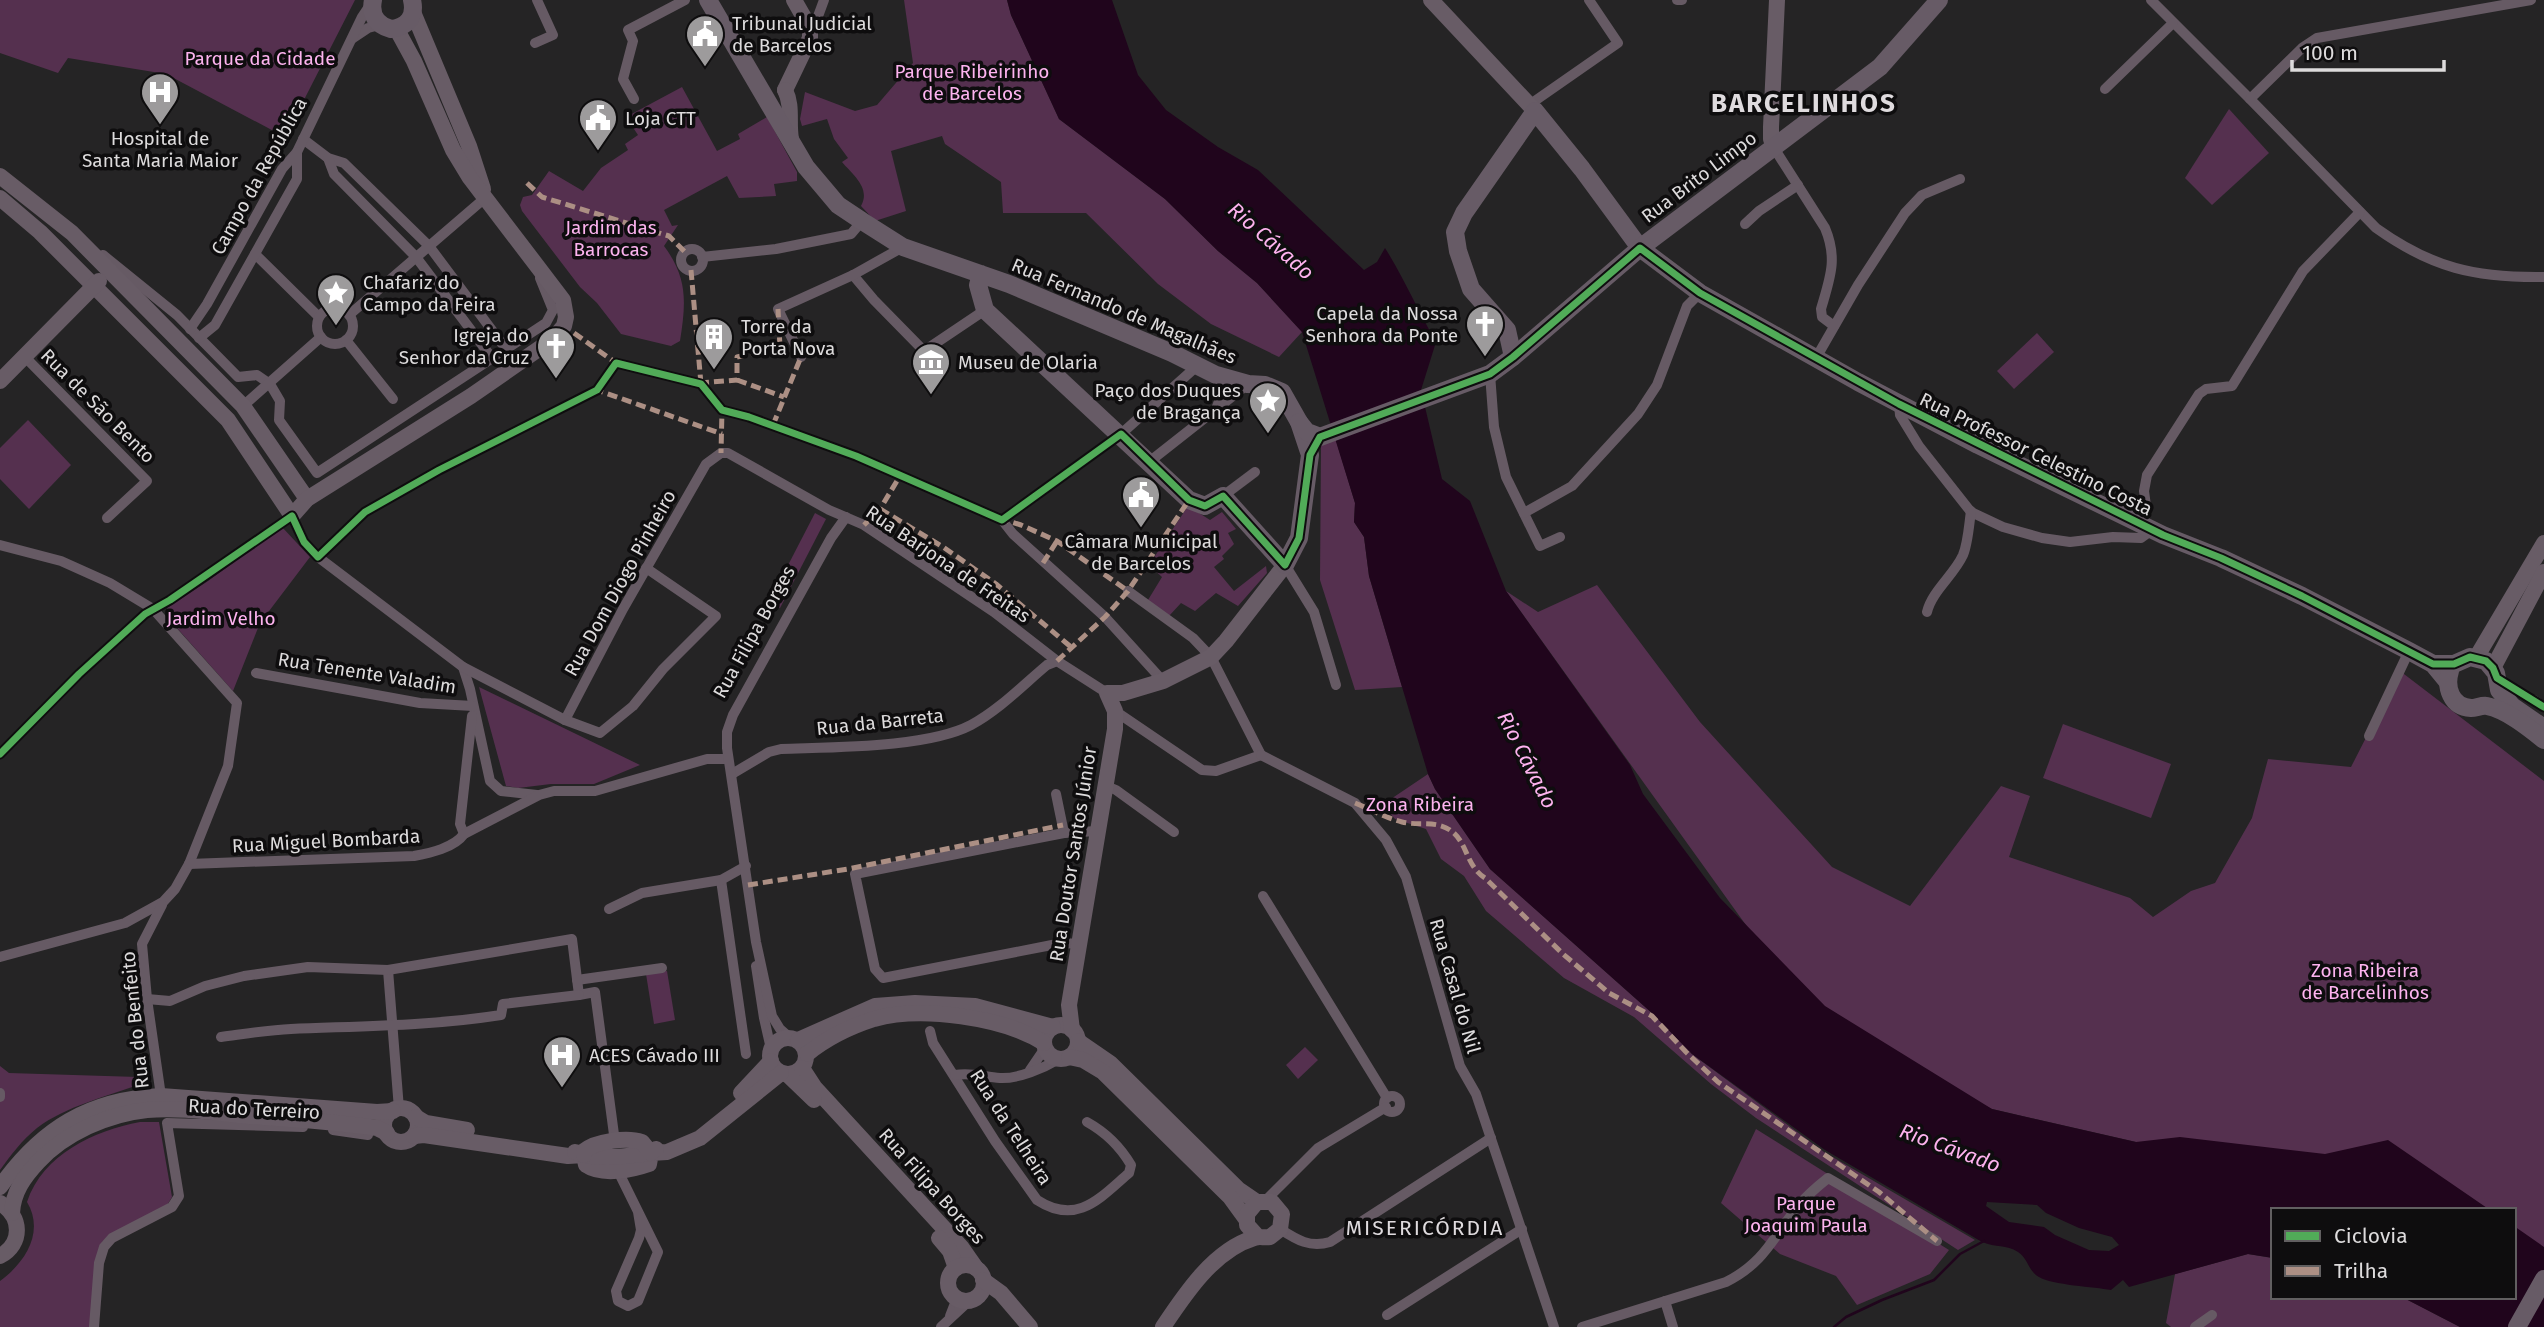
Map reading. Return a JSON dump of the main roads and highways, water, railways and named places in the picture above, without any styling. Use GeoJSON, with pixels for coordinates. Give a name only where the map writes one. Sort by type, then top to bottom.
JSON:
{"type":"FeatureCollection","features":[{"type":"Feature","properties":{"kind":"main road","name":"Rua Fernando de Magalhães"},"geometry":{"type":"LineString","coordinates":[[708,0],[806,167],[838,205],[862,222],[903,247],[1047,300],[1216,375],[1248,384],[1265,385],[1282,392],[1298,422],[1310,455],[1299,538],[1285,565],[1211,657],[1163,681],[1123,693],[1107,693],[1115,711]]}},
{"type":"Feature","properties":{"kind":"main road"},"geometry":{"type":"LineString","coordinates":[[772,108],[784,115],[810,38],[810,28],[793,0]]}},
{"type":"Feature","properties":{"kind":"main road","name":"Rua Professor Celestino Costa"},"geometry":{"type":"LineString","coordinates":[[1431,0],[1532,108],[1582,169],[1640,248],[1700,293],[1899,404],[2147,527],[2302,596],[2409,651],[2433,664],[2447,681]]}},
{"type":"Feature","properties":{"kind":"main road"},"geometry":{"type":"LineString","coordinates":[[1774,148],[1771,127],[1777,0]]}},
{"type":"Feature","properties":{"kind":"main road","name":"Rua Brito Limpo"},"geometry":{"type":"LineString","coordinates":[[1322,436],[1490,374],[1640,248],[1880,67],[1939,0]]}},
{"type":"Feature","properties":{"kind":"main road"},"geometry":{"type":"LineString","coordinates":[[0,198],[34,227],[226,420],[292,516],[307,499],[455,406],[552,339],[564,326],[566,317],[563,300],[485,198],[453,150],[414,61],[388,26],[373,15],[373,1]]}},
{"type":"Feature","properties":{"kind":"main road"},"geometry":{"type":"LineString","coordinates":[[388,26],[407,23],[413,6]]}},
{"type":"Feature","properties":{"kind":"main road"},"geometry":{"type":"LineString","coordinates":[[413,6],[469,146],[485,198]]}},
{"type":"Feature","properties":{"kind":"main road"},"geometry":{"type":"LineString","coordinates":[[761,88],[788,97]]}},
{"type":"Feature","properties":{"kind":"main road"},"geometry":{"type":"LineString","coordinates":[[788,97],[792,142]]}},
{"type":"Feature","properties":{"kind":"main road"},"geometry":{"type":"LineString","coordinates":[[1513,357],[1507,330],[1471,289],[1458,251],[1455,232],[1464,213],[1532,108]]}},
{"type":"Feature","properties":{"kind":"main road"},"geometry":{"type":"LineString","coordinates":[[0,176],[72,233],[243,407],[307,499]]}},
{"type":"Feature","properties":{"kind":"main road"},"geometry":{"type":"LineString","coordinates":[[34,227],[32,213],[45,212]]}},
{"type":"Feature","properties":{"kind":"main road"},"geometry":{"type":"LineString","coordinates":[[0,381],[107,271]]}},
{"type":"Feature","properties":{"kind":"main road"},"geometry":{"type":"LineString","coordinates":[[981,274],[978,285],[985,310],[1189,500],[1205,506],[1223,496],[1285,565]]}},
{"type":"Feature","properties":{"kind":"main road"},"geometry":{"type":"LineString","coordinates":[[226,420],[241,422],[243,407]]}},
{"type":"Feature","properties":{"kind":"main road"},"geometry":{"type":"LineString","coordinates":[[1298,422],[1307,432],[1322,436],[1310,455]]}},
{"type":"Feature","properties":{"kind":"main road"},"geometry":{"type":"LineString","coordinates":[[2476,657],[2544,543]]}},
{"type":"Feature","properties":{"kind":"main road"},"geometry":{"type":"LineString","coordinates":[[2493,668],[2544,572]]}},
{"type":"Feature","properties":{"kind":"main road"},"geometry":{"type":"LineString","coordinates":[[2433,664],[2454,664],[2476,657],[2486,661],[2493,668],[2499,690],[2512,706],[2544,728]]}},
{"type":"Feature","properties":{"kind":"main road"},"geometry":{"type":"LineString","coordinates":[[2454,664],[2447,681],[2451,696],[2456,702],[2472,708],[2487,706],[2508,715],[2544,740]]}},
{"type":"Feature","properties":{"kind":"main road"},"geometry":{"type":"LineString","coordinates":[[2487,706],[2499,690]]}},
{"type":"Feature","properties":{"kind":"main road","name":"Rua Doutor Santos Júnior"},"geometry":{"type":"LineString","coordinates":[[1065,1031],[1115,729],[1115,711]]}},
{"type":"Feature","properties":{"kind":"main road"},"geometry":{"type":"LineString","coordinates":[[414,1136],[424,1135],[568,1156],[610,1157],[667,1152],[700,1138],[788,1057],[875,1006],[915,1003],[975,1006],[1065,1031],[1110,1063],[1238,1189],[1276,1205],[1281,1222],[1270,1237],[1250,1227],[1230,1196],[1102,1072],[1083,1060],[1049,1055],[1044,1045],[1026,1032],[1001,1023],[942,1015],[878,1018],[847,1029],[788,1057]]}},
{"type":"Feature","properties":{"kind":"main road"},"geometry":{"type":"LineString","coordinates":[[1044,1045],[1046,1034],[1065,1031]]}},
{"type":"Feature","properties":{"kind":"main road"},"geometry":{"type":"LineString","coordinates":[[1064,1058],[1076,1050],[1065,1031]]}},
{"type":"Feature","properties":{"kind":"main road","name":"Rua Filipa Borges"},"geometry":{"type":"LineString","coordinates":[[788,1057],[950,1251],[956,1268]]}},
{"type":"Feature","properties":{"kind":"main road","name":"Rua Filipa Borges"},"geometry":{"type":"LineString","coordinates":[[788,1057],[962,1248],[979,1274],[1001,1293],[1030,1327]]}},
{"type":"Feature","properties":{"kind":"main road"},"geometry":{"type":"LineString","coordinates":[[0,1187],[17,1163],[45,1136],[97,1108],[113,1103],[164,1110],[313,1120],[369,1127],[387,1133]]}},
{"type":"Feature","properties":{"kind":"main road"},"geometry":{"type":"LineString","coordinates":[[0,1256],[10,1249],[16,1238],[17,1226],[6,1208],[13,1201],[27,1174],[51,1149],[79,1131],[114,1117],[164,1110],[408,1110],[426,1123],[561,1147],[584,1155]]}},
{"type":"Feature","properties":{"kind":"main road"},"geometry":{"type":"LineString","coordinates":[[396,1110],[385,1123],[387,1133],[400,1142],[410,1140],[414,1136],[418,1125],[416,1117]]}},
{"type":"Feature","properties":{"kind":"main road"},"geometry":{"type":"LineString","coordinates":[[636,1140],[651,1153],[649,1164],[617,1170],[590,1168],[584,1161],[584,1151],[593,1145],[615,1142],[636,1140]]}},
{"type":"Feature","properties":{"kind":"main road"},"geometry":{"type":"LineString","coordinates":[[1163,1327],[1201,1277],[1236,1245],[1250,1227],[1249,1209],[1262,1201]]}},
{"type":"Feature","properties":{"kind":"main road"},"geometry":{"type":"LineString","coordinates":[[968,1299],[982,1290],[979,1274],[966,1265],[956,1268],[949,1276],[951,1293],[968,1299],[992,1297],[1009,1303]]}},
{"type":"Feature","properties":{"kind":"main road"},"geometry":{"type":"LineString","coordinates":[[2517,1327],[2544,1279]]}},
{"type":"Feature","properties":{"kind":"main road"},"geometry":{"type":"LineString","coordinates":[[2527,1327],[2544,1296]]}},
{"type":"Feature","properties":{"kind":"water","name":"Rio Cávado"},"geometry":{"type":"Polygon","coordinates":[[[1007,0],[1112,0],[1138,75],[1166,110],[1218,147],[1258,170],[1364,270],[1377,262],[1385,248],[1436,342],[1421,390],[1442,479],[1470,501],[1506,591],[1630,765],[1643,794],[1720,898],[1825,1006],[1992,1109],[2136,1142],[2180,1137],[2325,1154],[2388,1140],[2487,1208],[2271,1208],[2271,1258],[2248,1254],[2129,1287],[2123,1280],[2111,1290],[2053,1282],[2035,1274],[2018,1252],[1982,1242],[1825,1150],[1692,1054],[1653,1014],[1490,869],[1435,789],[1428,774],[1369,576],[1364,537],[1354,522],[1355,503],[1302,332],[1257,283],[1218,251],[1165,199],[1059,119],[1011,15],[1007,0]],[[1987,1202],[1986,1206],[2009,1222],[2044,1227],[2055,1235],[2089,1250],[2109,1251],[2119,1245],[2112,1237],[2079,1228],[2046,1213],[2037,1205],[1987,1202]]]}},
{"type":"Feature","properties":{"kind":"water"},"geometry":{"type":"Polygon","coordinates":[[[2516,1227],[2544,1247],[2544,1327],[2460,1327],[2406,1299],[2516,1299],[2516,1227]]]}},
{"type":"Feature","properties":{"kind":"waterway"},"geometry":{"type":"LineString","coordinates":[[1834,1327],[1846,1317],[1882,1300],[1934,1280],[1960,1254],[1984,1241]]}},
{"type":"Feature","properties":{"kind":"place","name":"Tribunal Judicial de Barcelos"},"geometry":{"type":"Point","coordinates":[705,68]}},
{"type":"Feature","properties":{"kind":"place","name":"Hospital de Santa Maria Maior"},"geometry":{"type":"Point","coordinates":[160,126]}},
{"type":"Feature","properties":{"kind":"place","name":"Loja CTT"},"geometry":{"type":"Point","coordinates":[598,152]}},
{"type":"Feature","properties":{"kind":"place","name":"Chafariz do Campo da Feira"},"geometry":{"type":"Point","coordinates":[336,327]}},
{"type":"Feature","properties":{"kind":"place","name":"Capela da Nossa Senhora da Ponte"},"geometry":{"type":"Point","coordinates":[1485,358]}},
{"type":"Feature","properties":{"kind":"place","name":"Torre da Porta Nova"},"geometry":{"type":"Point","coordinates":[714,371]}},
{"type":"Feature","properties":{"kind":"place","name":"Igreja do Senhor da Cruz"},"geometry":{"type":"Point","coordinates":[556,380]}},
{"type":"Feature","properties":{"kind":"place","name":"Museu de Olaria"},"geometry":{"type":"Point","coordinates":[931,396]}},
{"type":"Feature","properties":{"kind":"place","name":"Paço dos Duques de Bragança"},"geometry":{"type":"Point","coordinates":[1268,435]}},
{"type":"Feature","properties":{"kind":"place","name":"Câmara Municipal de Barcelos"},"geometry":{"type":"Point","coordinates":[1141,529]}},
{"type":"Feature","properties":{"kind":"place","name":"ACES Cávado III"},"geometry":{"type":"Point","coordinates":[562,1089]}},
{"type":"Feature","properties":{"kind":"district","name":"BARCELINHOS"},"geometry":{"type":"Point","coordinates":[1804,103]}},
{"type":"Feature","properties":{"kind":"district","name":"MISERICÓRDIA"},"geometry":{"type":"Point","coordinates":[1425,1228]}},
{"type":"Feature","properties":{"kind":"park label","name":"Parque da Cidade"},"geometry":{"type":"Point","coordinates":[260,58]}},
{"type":"Feature","properties":{"kind":"park label","name":"Parque Ribeirinho de Barcelos"},"geometry":{"type":"Point","coordinates":[972,82]}},
{"type":"Feature","properties":{"kind":"park label","name":"Jardim das Barrocas"},"geometry":{"type":"Point","coordinates":[611,238]}},
{"type":"Feature","properties":{"kind":"park label","name":"Jardim Velho"},"geometry":{"type":"Point","coordinates":[221,618]}},
{"type":"Feature","properties":{"kind":"park label","name":"Zona Ribeira"},"geometry":{"type":"Point","coordinates":[1420,804]}},
{"type":"Feature","properties":{"kind":"park label","name":"Zona Ribeira de Barcelinhos"},"geometry":{"type":"Point","coordinates":[2365,981]}},
{"type":"Feature","properties":{"kind":"park label","name":"Parque Joaquim Paula"},"geometry":{"type":"Point","coordinates":[1806,1214]}}]}
